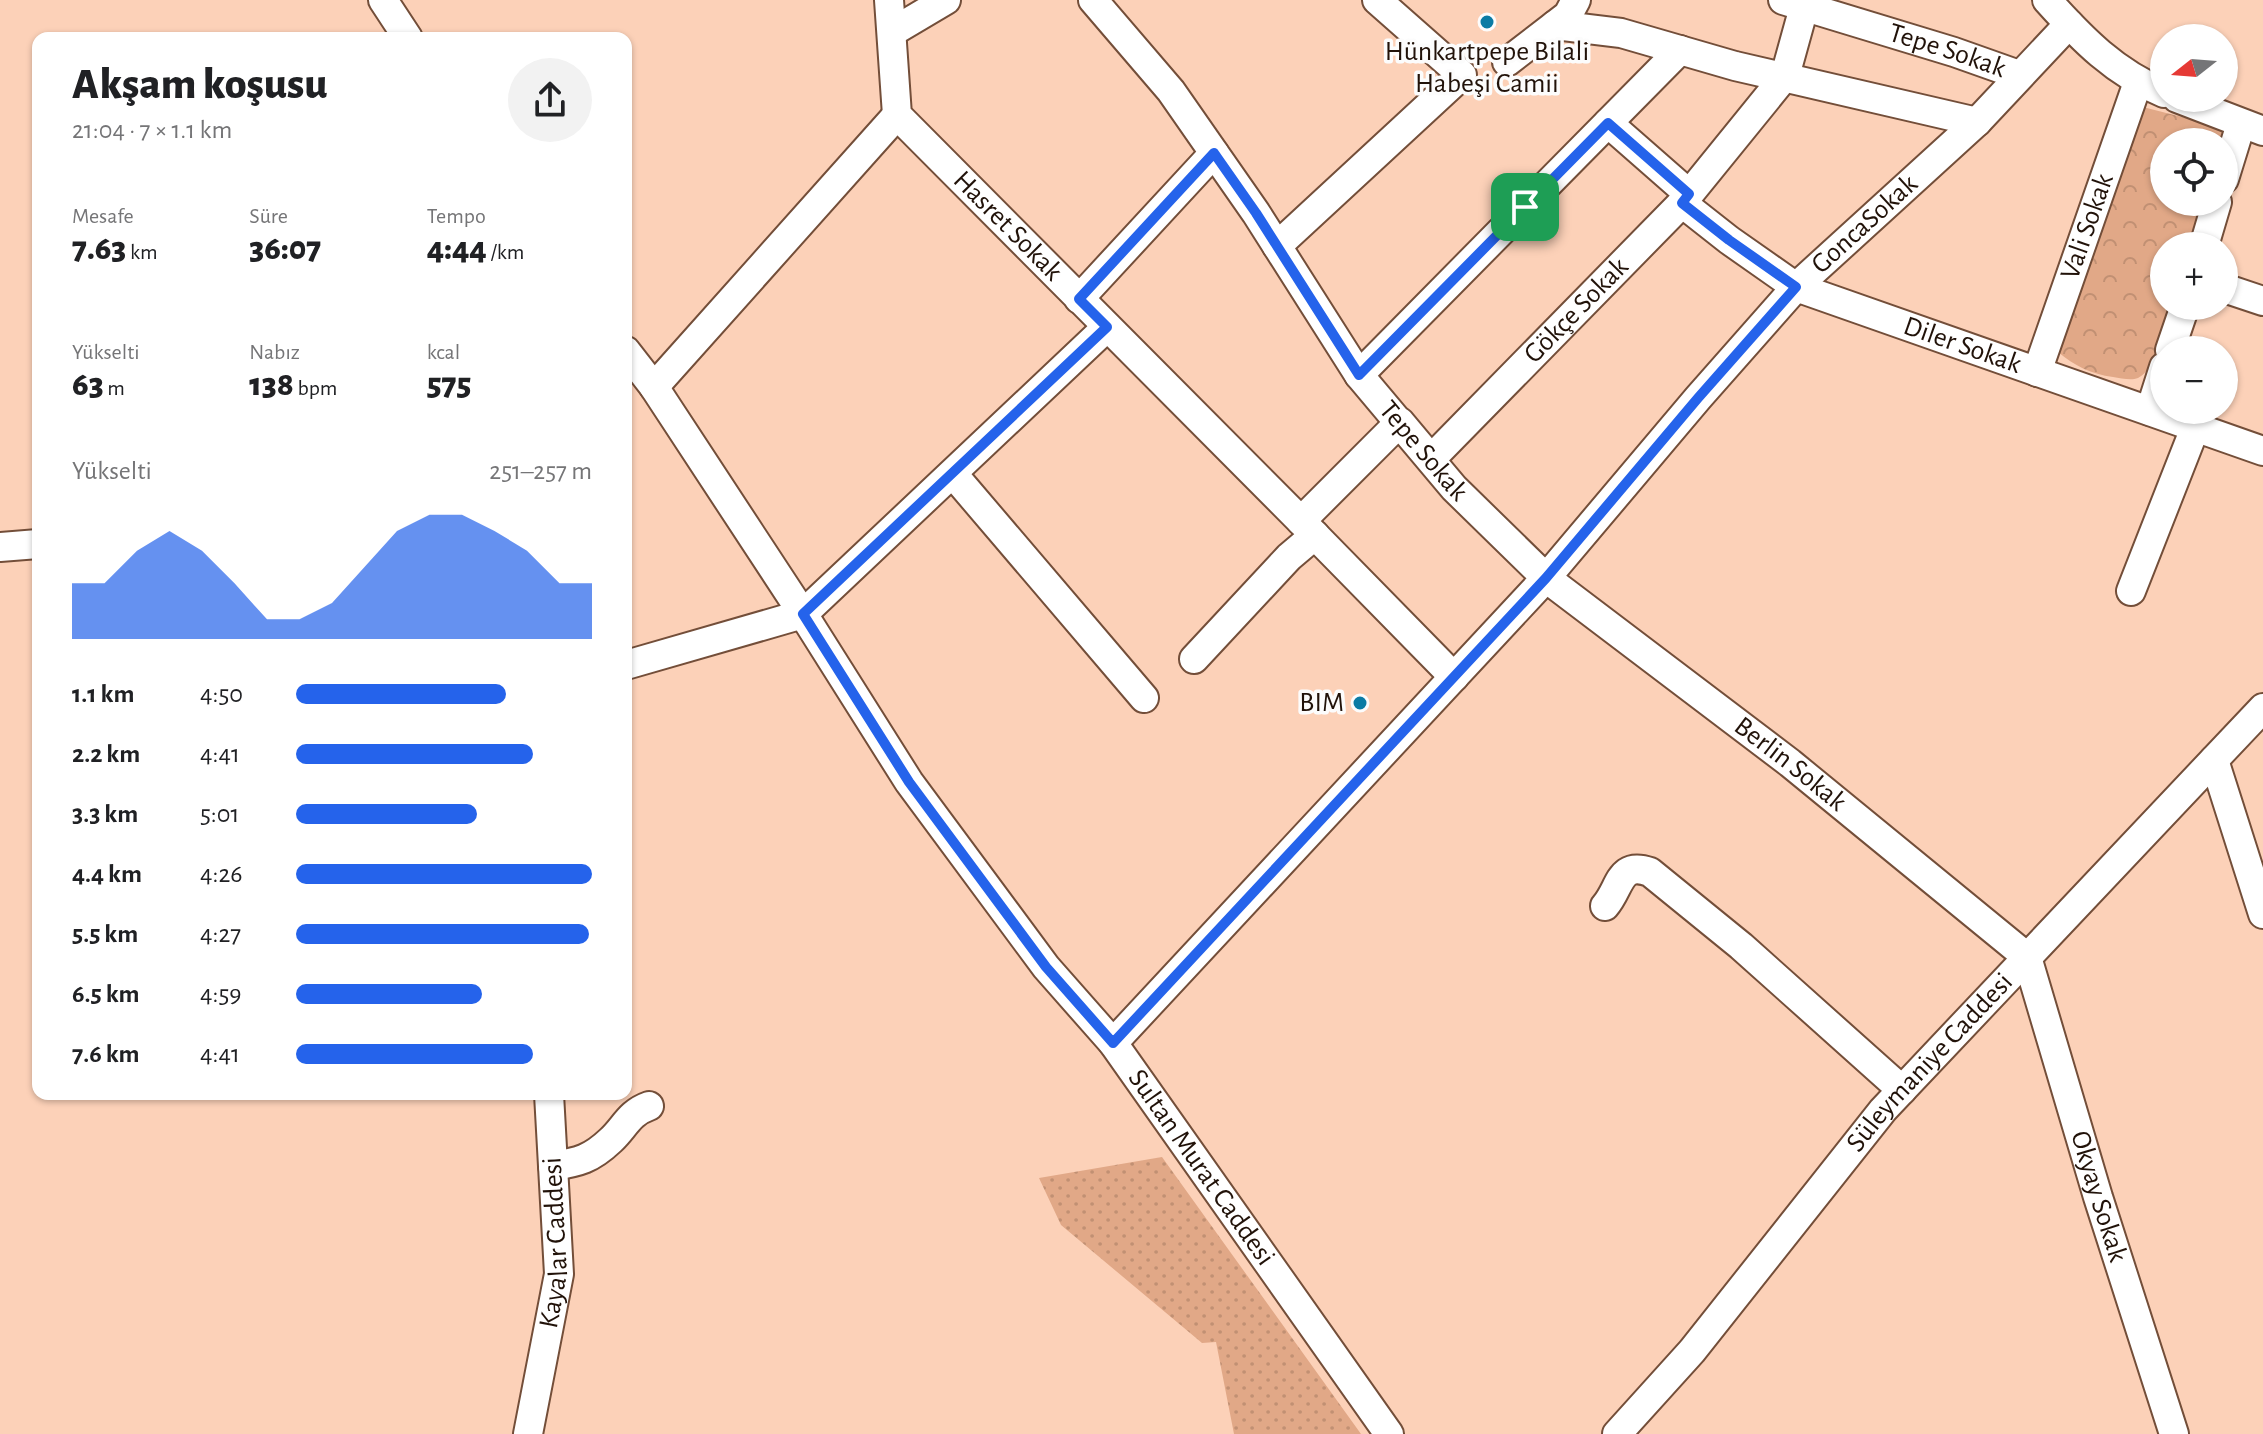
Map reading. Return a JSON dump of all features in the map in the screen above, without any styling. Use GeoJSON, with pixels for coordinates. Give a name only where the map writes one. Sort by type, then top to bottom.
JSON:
{"type":"FeatureCollection","features":[{"type":"Feature","properties":{"kind":"street"},"geometry":{"type":"LineString","coordinates":[[383,0],[404,32]]}},
{"type":"Feature","properties":{"kind":"street"},"geometry":{"type":"LineString","coordinates":[[654,387],[897,115],[889,0]]}},
{"type":"Feature","properties":{"kind":"street"},"geometry":{"type":"LineString","coordinates":[[892,32],[946,0]]}},
{"type":"Feature","properties":{"kind":"street","name":"Tepe Sokak"},"geometry":{"type":"LineString","coordinates":[[1093,0],[1171,91],[1277,246],[1359,375],[1454,488],[1546,578]]}},
{"type":"Feature","properties":{"kind":"street"},"geometry":{"type":"LineString","coordinates":[[1277,246],[1462,75],[1377,0]]}},
{"type":"Feature","properties":{"kind":"street"},"geometry":{"type":"LineString","coordinates":[[1507,62],[1568,15],[1576,0]]}},
{"type":"Feature","properties":{"kind":"street"},"geometry":{"type":"LineString","coordinates":[[2047,0],[2108,61],[2150,87]]}},
{"type":"Feature","properties":{"kind":"street","name":"Tepe Sokak"},"geometry":{"type":"LineString","coordinates":[[1798,2],[2019,75]]}},
{"type":"Feature","properties":{"kind":"street","name":"Gökçe Sokak"},"geometry":{"type":"LineString","coordinates":[[1431,459],[1686,198],[1785,76],[1798,2]]}},
{"type":"Feature","properties":{"kind":"street","name":"GoncaSokak"},"geometry":{"type":"LineString","coordinates":[[1113,1043],[1546,578],[1796,287],[1977,122],[2069,24]]}},
{"type":"Feature","properties":{"kind":"street"},"geometry":{"type":"LineString","coordinates":[[1555,25],[1621,33],[1735,66],[1977,122]]}},
{"type":"Feature","properties":{"kind":"street"},"geometry":{"type":"LineString","coordinates":[[1359,375],[1680,50]]}},
{"type":"Feature","properties":{"kind":"street","name":"Vali Sokak"},"geometry":{"type":"LineString","coordinates":[[2037,372],[2150,90]]}},
{"type":"Feature","properties":{"kind":"street"},"geometry":{"type":"LineString","coordinates":[[2213,112],[2252,127],[2238,153]]}},
{"type":"Feature","properties":{"kind":"street","name":"Hasret Sokak"},"geometry":{"type":"LineString","coordinates":[[897,115],[1454,677]]}},
{"type":"Feature","properties":{"kind":"street","name":"Diler Sokak"},"geometry":{"type":"LineString","coordinates":[[1608,123],[1729,240],[1796,287],[2150,411]]}},
{"type":"Feature","properties":{"kind":"street"},"geometry":{"type":"LineString","coordinates":[[1079,299],[1214,153]]}},
{"type":"Feature","properties":{"kind":"street"},"geometry":{"type":"LineString","coordinates":[[2238,293],[2263,301]]}},
{"type":"Feature","properties":{"kind":"street"},"geometry":{"type":"LineString","coordinates":[[632,663],[803,614],[1107,327]]}},
{"type":"Feature","properties":{"kind":"street","name":"Sultan Murat Caddesi"},"geometry":{"type":"LineString","coordinates":[[632,359],[654,387],[803,614],[909,782],[1046,967],[1113,1043],[1389,1434]]}},
{"type":"Feature","properties":{"kind":"street"},"geometry":{"type":"LineString","coordinates":[[1194,659],[1289,557],[1308,528],[1400,422],[1431,459]]}},
{"type":"Feature","properties":{"kind":"street","name":"Diler Sokak"},"geometry":{"type":"LineString","coordinates":[[2184,424],[2263,451]]}},
{"type":"Feature","properties":{"kind":"street"},"geometry":{"type":"LineString","coordinates":[[2131,591],[2195,428]]}},
{"type":"Feature","properties":{"kind":"street"},"geometry":{"type":"LineString","coordinates":[[953,474],[1144,698]]}},
{"type":"Feature","properties":{"kind":"street"},"geometry":{"type":"LineString","coordinates":[[0,547],[32,544]]}},
{"type":"Feature","properties":{"kind":"street","name":"Berlin Sokak"},"geometry":{"type":"LineString","coordinates":[[1546,578],[1790,763],[2027,957]]}},
{"type":"Feature","properties":{"kind":"street","name":"Süleymaniye Caddesi"},"geometry":{"type":"LineString","coordinates":[[1617,1434],[1692,1351],[1883,1110],[2263,708]]}},
{"type":"Feature","properties":{"kind":"street"},"geometry":{"type":"LineString","coordinates":[[2214,760],[2263,914]]}},
{"type":"Feature","properties":{"kind":"street"},"geometry":{"type":"LineString","coordinates":[[1605,906],[1626,872],[1636,868],[1650,872],[1741,946],[1902,1090]]}},
{"type":"Feature","properties":{"kind":"street","name":"Okyay Sokak"},"geometry":{"type":"LineString","coordinates":[[2027,957],[2098,1197],[2174,1434]]}},
{"type":"Feature","properties":{"kind":"street","name":"Kayalar Caddesi"},"geometry":{"type":"LineString","coordinates":[[528,1434],[559,1274],[549,1100]]}},
{"type":"Feature","properties":{"kind":"street"},"geometry":{"type":"LineString","coordinates":[[553,1166],[582,1162],[613,1139],[634,1113],[649,1106]]}},
{"type":"Feature","properties":{"kind":"street"},"geometry":{"type":"LineString","coordinates":[[536,1390],[544,1434]]}},
{"type":"Feature","properties":{"kind":"green space"},"geometry":{"type":"Polygon","coordinates":[[[2139,106],[2150,109],[2150,112],[2162,112],[2225,128],[2150,128],[2150,216],[2198,216],[2193,232],[2150,232],[2150,320],[2167,320],[2162,336],[2150,336],[2150,366],[2138,378],[2105,376],[2077,365],[2058,352],[2139,106]]]}},
{"type":"Feature","properties":{"kind":"green space"},"geometry":{"type":"Polygon","coordinates":[[[1162,1157],[1361,1434],[1234,1434],[1216,1342],[1202,1343],[1061,1225],[1039,1178],[1162,1157]]]}},
{"type":"Feature","properties":{"kind":"place","name":"Hünkartpepe Bilali Habeşi Camii"},"geometry":{"type":"Point","coordinates":[1487,22]}},
{"type":"Feature","properties":{"kind":"place","name":"BIM"},"geometry":{"type":"Point","coordinates":[1360,703]}},
{"type":"Feature","properties":{"kind":"route"},"geometry":{"type":"LineString","coordinates":[[1608,123],[1689,194],[1682,203],[1796,287],[1546,578],[1113,1043],[1046,967],[909,782],[803,614],[1107,327],[1079,299],[1214,153],[1359,375],[1525,207],[1608,123]]}}]}
